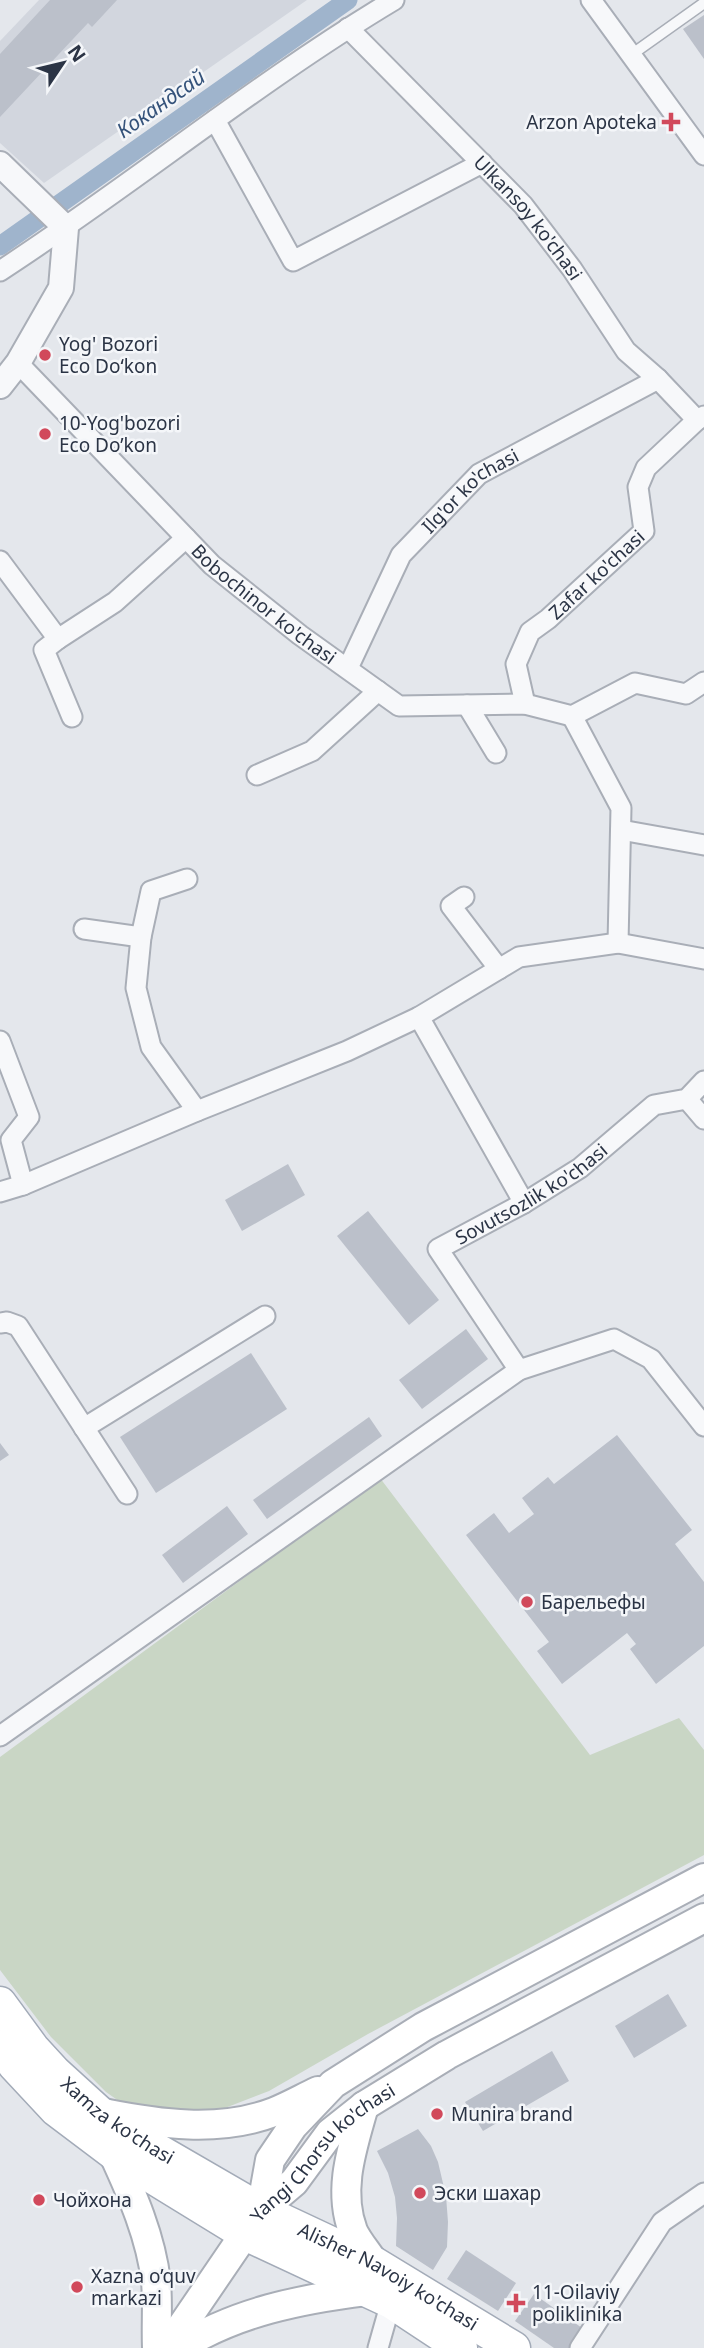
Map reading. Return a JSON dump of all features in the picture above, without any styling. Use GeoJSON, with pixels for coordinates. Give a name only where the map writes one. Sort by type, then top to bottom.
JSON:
{"type":"FeatureCollection","features":[{"type":"Feature","properties":{"kind":"main road","name":"Yangi Chorsu ko'chasi"},"geometry":{"type":"LineString","coordinates":[[253,2222],[270,2160],[293,2126],[333,2084],[423,2027],[704,1878]]}},
{"type":"Feature","properties":{"kind":"main road","name":"Yangi Chorsu ko'chasi"},"geometry":{"type":"LineString","coordinates":[[253,2222],[294,2182],[330,2133],[364,2106],[447,2055],[704,1918]]}},
{"type":"Feature","properties":{"kind":"main road","name":"Xamza ko'chasi"},"geometry":{"type":"LineString","coordinates":[[0,2003],[33,2049],[99,2112],[149,2145],[253,2222]]}},
{"type":"Feature","properties":{"kind":"main road","name":"Xamza ko'chasi"},"geometry":{"type":"LineString","coordinates":[[0,2046],[56,2110],[113,2153],[253,2222]]}},
{"type":"Feature","properties":{"kind":"main road"},"geometry":{"type":"LineString","coordinates":[[99,2112],[145,2122],[230,2122],[273,2113],[333,2084]]}},
{"type":"Feature","properties":{"kind":"main road"},"geometry":{"type":"LineString","coordinates":[[179,2348],[196,2337],[238,2318],[377,2286],[353,2231],[347,2198],[347,2168],[364,2106]]}},
{"type":"Feature","properties":{"kind":"main road"},"geometry":{"type":"LineString","coordinates":[[113,2153],[134,2197],[156,2283],[157,2348]]}},
{"type":"Feature","properties":{"kind":"main road"},"geometry":{"type":"LineString","coordinates":[[167,2348],[253,2222]]}},
{"type":"Feature","properties":{"kind":"main road","name":"Alisher Navoiy ko'chasi"},"geometry":{"type":"LineString","coordinates":[[253,2222],[377,2286],[514,2348]]}},
{"type":"Feature","properties":{"kind":"main road","name":"Alisher Navoiy ko'chasi"},"geometry":{"type":"LineString","coordinates":[[377,2286],[461,2348]]}},
{"type":"Feature","properties":{"kind":"street"},"geometry":{"type":"LineString","coordinates":[[0,271],[66,228],[348,28],[394,0]]}},
{"type":"Feature","properties":{"kind":"street"},"geometry":{"type":"LineString","coordinates":[[591,0],[704,155]]}},
{"type":"Feature","properties":{"kind":"street","name":"Ulkansoy ko'chasi"},"geometry":{"type":"LineString","coordinates":[[348,28],[523,205],[572,270],[626,351],[701,418]]}},
{"type":"Feature","properties":{"kind":"street"},"geometry":{"type":"LineString","coordinates":[[215,120],[293,261],[482,163]]}},
{"type":"Feature","properties":{"kind":"street"},"geometry":{"type":"LineString","coordinates":[[0,164],[66,228],[61,288],[19,363],[0,386]]}},
{"type":"Feature","properties":{"kind":"street","name":"Bobochinor ko'chasi"},"geometry":{"type":"LineString","coordinates":[[19,363],[212,565],[300,635],[399,706],[525,704],[572,716]]}},
{"type":"Feature","properties":{"kind":"street","name":"Ilg'or ko'chasi"},"geometry":{"type":"LineString","coordinates":[[348,668],[401,555],[479,474],[658,379]]}},
{"type":"Feature","properties":{"kind":"street","name":"Zafar ko'chasi"},"geometry":{"type":"LineString","coordinates":[[525,704],[516,664],[530,632],[548,620],[644,531],[638,487],[646,468],[701,418]]}},
{"type":"Feature","properties":{"kind":"street"},"geometry":{"type":"LineString","coordinates":[[72,717],[44,650],[115,602],[186,538]]}},
{"type":"Feature","properties":{"kind":"street"},"geometry":{"type":"LineString","coordinates":[[0,561],[58,639]]}},
{"type":"Feature","properties":{"kind":"street"},"geometry":{"type":"LineString","coordinates":[[618,943],[621,808],[572,716],[635,683],[686,694],[704,682]]}},
{"type":"Feature","properties":{"kind":"street"},"geometry":{"type":"LineString","coordinates":[[257,775],[312,751],[378,691]]}},
{"type":"Feature","properties":{"kind":"street"},"geometry":{"type":"LineString","coordinates":[[467,705],[496,753]]}},
{"type":"Feature","properties":{"kind":"street"},"geometry":{"type":"LineString","coordinates":[[621,830],[704,845]]}},
{"type":"Feature","properties":{"kind":"street"},"geometry":{"type":"LineString","coordinates":[[187,879],[151,891],[141,937],[136,988],[151,1046],[197,1111]]}},
{"type":"Feature","properties":{"kind":"street"},"geometry":{"type":"LineString","coordinates":[[464,897],[451,906],[499,969]]}},
{"type":"Feature","properties":{"kind":"street"},"geometry":{"type":"LineString","coordinates":[[84,929],[141,937]]}},
{"type":"Feature","properties":{"kind":"street"},"geometry":{"type":"LineString","coordinates":[[0,1192],[23,1185],[347,1051],[419,1017],[519,957],[618,943],[704,959]]}},
{"type":"Feature","properties":{"kind":"street"},"geometry":{"type":"LineString","coordinates":[[419,1017],[524,1203]]}},
{"type":"Feature","properties":{"kind":"street"},"geometry":{"type":"LineString","coordinates":[[0,1041],[29,1117],[11,1140],[23,1185]]}},
{"type":"Feature","properties":{"kind":"street"},"geometry":{"type":"LineString","coordinates":[[704,1081],[687,1099],[704,1119]]}},
{"type":"Feature","properties":{"kind":"street","name":"Sovutsozlik ko'chasi"},"geometry":{"type":"LineString","coordinates":[[519,1370],[438,1249],[524,1203],[580,1168],[654,1105],[687,1099]]}},
{"type":"Feature","properties":{"kind":"street"},"geometry":{"type":"LineString","coordinates":[[84,1428],[265,1317]]}},
{"type":"Feature","properties":{"kind":"street"},"geometry":{"type":"LineString","coordinates":[[0,1322],[18,1326],[127,1494]]}},
{"type":"Feature","properties":{"kind":"street"},"geometry":{"type":"LineString","coordinates":[[0,1736],[519,1370],[614,1339],[651,1359],[701,1418]]}},
{"type":"Feature","properties":{"kind":"street"},"geometry":{"type":"LineString","coordinates":[[580,2348],[662,2222],[704,2193]]}},
{"type":"Feature","properties":{"kind":"street"},"geometry":{"type":"LineString","coordinates":[[377,2286],[378,2348]]}},
{"type":"Feature","properties":{"kind":"lane"},"geometry":{"type":"LineString","coordinates":[[631,55],[704,3]]}},
{"type":"Feature","properties":{"kind":"shaded area"},"geometry":{"type":"Polygon","coordinates":[[[39,0],[307,0],[44,183],[0,143],[0,41],[39,0]]]}},
{"type":"Feature","properties":{"kind":"green space"},"geometry":{"type":"Polygon","coordinates":[[[380,1478],[590,1755],[679,1718],[704,1750],[704,1855],[368,2034],[269,2091],[212,2113],[133,2111],[106,2092],[51,2037],[0,1970],[0,1757],[380,1478]]]}},
{"type":"Feature","properties":{"kind":"building"},"geometry":{"type":"Polygon","coordinates":[[[50,0],[117,0],[92,27],[88,23],[0,117],[0,54],[50,0]]]}},
{"type":"Feature","properties":{"kind":"building"},"geometry":{"type":"Polygon","coordinates":[[[704,15],[704,59],[683,29],[704,15]]]}},
{"type":"Feature","properties":{"kind":"building"},"geometry":{"type":"Polygon","coordinates":[[[288,1164],[305,1195],[242,1231],[225,1200],[288,1164]]]}},
{"type":"Feature","properties":{"kind":"building"},"geometry":{"type":"Polygon","coordinates":[[[368,1211],[439,1300],[409,1325],[337,1236],[368,1211]]]}},
{"type":"Feature","properties":{"kind":"building"},"geometry":{"type":"Polygon","coordinates":[[[466,1329],[488,1359],[422,1409],[399,1380],[466,1329]]]}},
{"type":"Feature","properties":{"kind":"building"},"geometry":{"type":"Polygon","coordinates":[[[251,1353],[287,1409],[156,1493],[120,1437],[251,1353]]]}},
{"type":"Feature","properties":{"kind":"building"},"geometry":{"type":"Polygon","coordinates":[[[369,1417],[382,1436],[267,1519],[253,1500],[369,1417]]]}},
{"type":"Feature","properties":{"kind":"building"},"geometry":{"type":"Polygon","coordinates":[[[617,1435],[692,1530],[675,1544],[704,1582],[704,1646],[656,1684],[630,1649],[636,1644],[627,1633],[562,1684],[537,1651],[549,1642],[466,1535],[494,1513],[509,1533],[534,1514],[522,1498],[548,1477],[554,1484],[617,1435]]]}},
{"type":"Feature","properties":{"kind":"building"},"geometry":{"type":"Polygon","coordinates":[[[0,1443],[9,1455],[0,1461],[0,1443]]]}},
{"type":"Feature","properties":{"kind":"building"},"geometry":{"type":"Polygon","coordinates":[[[227,1506],[248,1534],[183,1583],[162,1555],[227,1506]]]}},
{"type":"Feature","properties":{"kind":"building"},"geometry":{"type":"Polygon","coordinates":[[[668,1994],[687,2026],[634,2058],[615,2026],[668,1994]]]}},
{"type":"Feature","properties":{"kind":"building"},"geometry":{"type":"Polygon","coordinates":[[[552,2051],[569,2081],[483,2131],[465,2102],[552,2051]]]}},
{"type":"Feature","properties":{"kind":"building"},"geometry":{"type":"Polygon","coordinates":[[[418,2129],[431,2146],[438,2162],[446,2196],[447,2247],[433,2270],[396,2246],[395,2197],[388,2173],[377,2151],[418,2129]]]}},
{"type":"Feature","properties":{"kind":"building"},"geometry":{"type":"Polygon","coordinates":[[[466,2250],[516,2283],[498,2311],[447,2279],[466,2250]]]}},
{"type":"Feature","properties":{"kind":"building"},"geometry":{"type":"Polygon","coordinates":[[[534,2294],[582,2328],[569,2348],[554,2348],[515,2321],[534,2294]]]}},
{"type":"Feature","properties":{"kind":"waterway","name":"Кокандсай"},"geometry":{"type":"LineString","coordinates":[[0,246],[348,0]]}},
{"type":"Feature","properties":{"kind":"place","name":"Arzon Apoteka"},"geometry":{"type":"Point","coordinates":[671,122]}},
{"type":"Feature","properties":{"kind":"place","name":"Yog' Bozori Eco Do‘kon"},"geometry":{"type":"Point","coordinates":[45,355]}},
{"type":"Feature","properties":{"kind":"place","name":"10-Yog'bozori Eco Do’kon"},"geometry":{"type":"Point","coordinates":[45,434]}},
{"type":"Feature","properties":{"kind":"place","name":"Барельефы"},"geometry":{"type":"Point","coordinates":[527,1602]}},
{"type":"Feature","properties":{"kind":"place","name":"Munira brand"},"geometry":{"type":"Point","coordinates":[437,2114]}},
{"type":"Feature","properties":{"kind":"place","name":"Эски шахар"},"geometry":{"type":"Point","coordinates":[420,2193]}},
{"type":"Feature","properties":{"kind":"place","name":"Чойхона"},"geometry":{"type":"Point","coordinates":[39,2200]}},
{"type":"Feature","properties":{"kind":"place","name":"Xazna o’quv markazi"},"geometry":{"type":"Point","coordinates":[77,2287]}},
{"type":"Feature","properties":{"kind":"place","name":"11-Oilaviy poliklinika"},"geometry":{"type":"Point","coordinates":[516,2303]}}]}
